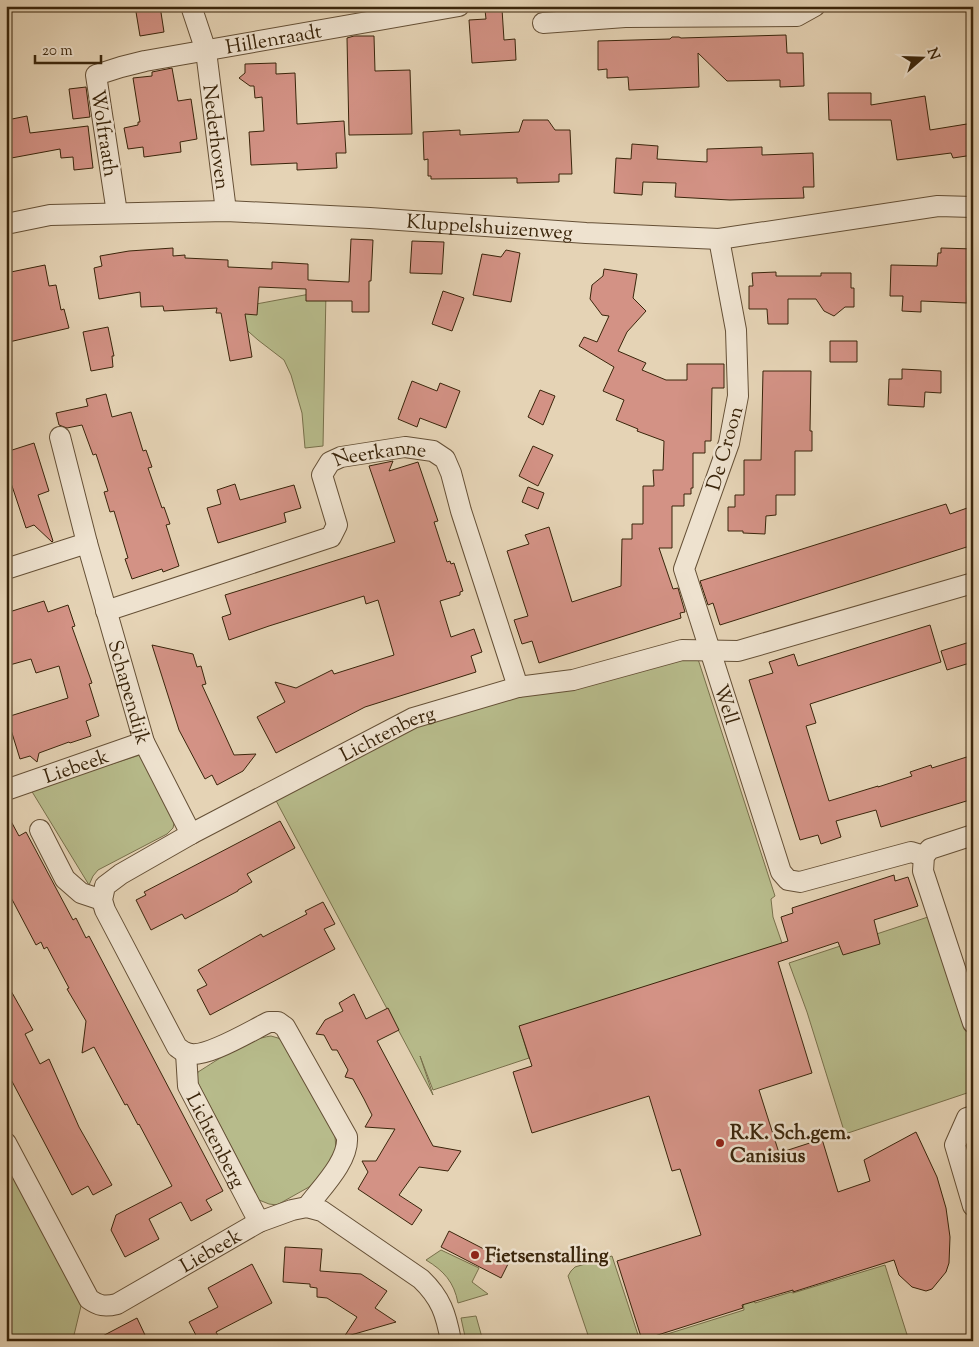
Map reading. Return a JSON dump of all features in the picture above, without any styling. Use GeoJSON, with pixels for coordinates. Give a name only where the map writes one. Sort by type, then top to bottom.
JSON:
{"type":"FeatureCollection","features":[{"type":"Feature","properties":{"kind":"street","name":"Nederhoven"},"geometry":{"type":"LineString","coordinates":[[191,6],[206,51],[226,211]]}},
{"type":"Feature","properties":{"kind":"street","name":"Hillenraadt"},"geometry":{"type":"LineString","coordinates":[[206,51],[459,6]]}},
{"type":"Feature","properties":{"kind":"street"},"geometry":{"type":"LineString","coordinates":[[543,23],[624,12],[797,16],[815,6]]}},
{"type":"Feature","properties":{"kind":"street","name":"Wolfraath"},"geometry":{"type":"LineString","coordinates":[[117,213],[96,75],[121,67],[206,51]]}},
{"type":"Feature","properties":{"kind":"street","name":"Kluppelshuizenweg"},"geometry":{"type":"LineString","coordinates":[[6,224],[50,215],[226,211],[370,218],[586,233],[719,239],[938,206],[973,207]]}},
{"type":"Feature","properties":{"kind":"street","name":"De Croon"},"geometry":{"type":"LineString","coordinates":[[710,651],[684,569],[729,443],[738,396],[736,330],[719,239]]}},
{"type":"Feature","properties":{"kind":"street","name":"Schapendijk"},"geometry":{"type":"LineString","coordinates":[[60,437],[86,543],[144,742],[192,834]]}},
{"type":"Feature","properties":{"kind":"street","name":"Neerkanne"},"geometry":{"type":"LineString","coordinates":[[106,611],[331,537],[337,525],[322,475],[330,462],[341,457],[405,446],[419,448],[434,451],[445,459],[451,473],[461,511],[518,687]]}},
{"type":"Feature","properties":{"kind":"street"},"geometry":{"type":"LineString","coordinates":[[6,569],[86,543]]}},
{"type":"Feature","properties":{"kind":"street"},"geometry":{"type":"LineString","coordinates":[[710,651],[738,651],[973,583]]}},
{"type":"Feature","properties":{"kind":"street","name":"Lichtenberg"},"geometry":{"type":"LineString","coordinates":[[102,900],[105,886],[112,879],[192,834],[413,718],[518,687],[573,680],[682,650],[710,651]]}},
{"type":"Feature","properties":{"kind":"street","name":"Well"},"geometry":{"type":"LineString","coordinates":[[710,651],[781,872],[788,880],[800,882],[911,852],[924,856]]}},
{"type":"Feature","properties":{"kind":"street","name":"Liebeek"},"geometry":{"type":"LineString","coordinates":[[6,790],[144,742]]}},
{"type":"Feature","properties":{"kind":"street"},"geometry":{"type":"LineString","coordinates":[[40,830],[65,879],[81,892],[102,900],[104,910],[177,1047],[186,1053],[202,1054],[214,1050],[269,1022],[278,1022],[285,1027],[347,1137],[348,1147],[344,1158],[307,1207],[322,1211],[421,1279],[434,1292],[442,1305],[451,1341]]}},
{"type":"Feature","properties":{"kind":"street"},"geometry":{"type":"LineString","coordinates":[[973,835],[930,849],[924,856],[923,871],[973,1023]]}},
{"type":"Feature","properties":{"kind":"street","name":"Lichtenberg"},"geometry":{"type":"LineString","coordinates":[[186,1053],[188,1086],[260,1222]]}},
{"type":"Feature","properties":{"kind":"street"},"geometry":{"type":"LineString","coordinates":[[973,1116],[967,1118],[955,1145],[973,1206]]}},
{"type":"Feature","properties":{"kind":"street","name":"Liebeek"},"geometry":{"type":"LineString","coordinates":[[6,1143],[89,1299],[97,1305],[107,1307],[117,1304],[260,1222],[292,1210],[307,1207]]}},
{"type":"Feature","properties":{"kind":"green space"},"geometry":{"type":"Polygon","coordinates":[[[326,291],[323,446],[305,448],[302,413],[291,375],[284,360],[224,310],[326,291]]]}},
{"type":"Feature","properties":{"kind":"green space"},"geometry":{"type":"Polygon","coordinates":[[[697,656],[775,896],[771,899],[773,917],[783,946],[521,1032],[529,1058],[433,1090],[420,1056],[433,1095],[273,795],[384,734],[530,688],[697,656]]]}},
{"type":"Feature","properties":{"kind":"green space"},"geometry":{"type":"Polygon","coordinates":[[[143,754],[175,819],[173,828],[167,834],[98,870],[89,885],[31,790],[143,754]]]}},
{"type":"Feature","properties":{"kind":"green space"},"geometry":{"type":"Polygon","coordinates":[[[934,915],[973,1036],[973,1091],[845,1134],[807,1012],[789,963],[934,915]]]}},
{"type":"Feature","properties":{"kind":"green space"},"geometry":{"type":"Polygon","coordinates":[[[271,1036],[284,1042],[335,1136],[336,1150],[324,1171],[309,1187],[277,1205],[259,1200],[196,1079],[198,1072],[233,1050],[252,1041],[271,1036]]]}},
{"type":"Feature","properties":{"kind":"green space"},"geometry":{"type":"Polygon","coordinates":[[[6,1157],[81,1306],[74,1341],[6,1341],[6,1157]]]}},
{"type":"Feature","properties":{"kind":"green space"},"geometry":{"type":"Polygon","coordinates":[[[441,1250],[479,1268],[472,1282],[488,1294],[458,1303],[451,1283],[438,1268],[426,1260],[441,1250]]]}},
{"type":"Feature","properties":{"kind":"green space"},"geometry":{"type":"Polygon","coordinates":[[[612,1256],[640,1341],[590,1341],[568,1276],[575,1267],[612,1256]]]}},
{"type":"Feature","properties":{"kind":"green space"},"geometry":{"type":"Polygon","coordinates":[[[885,1265],[909,1341],[645,1341],[744,1310],[743,1301],[753,1298],[755,1303],[885,1265]]]}},
{"type":"Feature","properties":{"kind":"green space"},"geometry":{"type":"Polygon","coordinates":[[[476,1316],[483,1341],[466,1341],[461,1318],[476,1316]]]}},
{"type":"Feature","properties":{"kind":"building"},"geometry":{"type":"Polygon","coordinates":[[[135,6],[160,6],[164,32],[140,36],[135,6]]]}},
{"type":"Feature","properties":{"kind":"building"},"geometry":{"type":"Polygon","coordinates":[[[502,9],[504,40],[515,39],[516,60],[472,63],[469,20],[486,19],[485,10],[502,9]]]}},
{"type":"Feature","properties":{"kind":"building"},"geometry":{"type":"Polygon","coordinates":[[[786,35],[787,53],[803,53],[804,86],[780,87],[780,80],[727,81],[698,53],[699,87],[629,90],[628,77],[607,78],[607,69],[598,70],[598,41],[670,39],[672,37],[786,35]]]}},
{"type":"Feature","properties":{"kind":"building"},"geometry":{"type":"Polygon","coordinates":[[[374,36],[375,71],[410,70],[412,134],[349,135],[347,38],[374,36]]]}},
{"type":"Feature","properties":{"kind":"building"},"geometry":{"type":"Polygon","coordinates":[[[276,63],[276,74],[295,73],[297,124],[344,121],[346,153],[336,153],[337,168],[297,170],[297,163],[251,165],[249,132],[264,131],[262,97],[255,98],[254,86],[250,86],[239,78],[245,73],[245,64],[276,63]]]}},
{"type":"Feature","properties":{"kind":"building"},"geometry":{"type":"Polygon","coordinates":[[[172,68],[178,101],[191,99],[197,139],[180,142],[181,152],[144,157],[143,147],[128,149],[124,128],[138,125],[138,122],[140,122],[133,78],[152,76],[152,72],[172,68]]]}},
{"type":"Feature","properties":{"kind":"building"},"geometry":{"type":"Polygon","coordinates":[[[86,87],[90,117],[73,119],[69,89],[86,87]]]}},
{"type":"Feature","properties":{"kind":"building"},"geometry":{"type":"Polygon","coordinates":[[[828,93],[871,93],[871,105],[925,96],[930,130],[973,123],[973,155],[953,158],[951,153],[897,160],[891,120],[829,120],[828,93]]]}},
{"type":"Feature","properties":{"kind":"building"},"geometry":{"type":"Polygon","coordinates":[[[27,116],[30,133],[88,126],[93,168],[74,170],[73,157],[61,158],[60,149],[6,159],[6,136],[10,135],[7,120],[27,116]]]}},
{"type":"Feature","properties":{"kind":"building"},"geometry":{"type":"Polygon","coordinates":[[[523,120],[548,120],[555,130],[570,130],[572,174],[559,174],[559,182],[517,183],[517,178],[431,179],[431,176],[428,176],[428,159],[424,160],[423,132],[460,130],[460,135],[519,132],[523,120]]]}},
{"type":"Feature","properties":{"kind":"building"},"geometry":{"type":"Polygon","coordinates":[[[632,144],[658,146],[657,159],[707,162],[707,149],[762,147],[762,155],[813,153],[814,187],[803,187],[804,198],[730,200],[675,197],[676,183],[643,182],[642,195],[614,193],[616,158],[631,159],[632,144]]]}},
{"type":"Feature","properties":{"kind":"building"},"geometry":{"type":"Polygon","coordinates":[[[351,239],[373,240],[371,281],[369,281],[369,312],[352,312],[352,301],[306,301],[306,289],[259,287],[257,315],[245,314],[252,357],[230,361],[221,313],[216,313],[217,308],[164,311],[163,306],[141,307],[140,292],[99,299],[94,268],[102,266],[100,256],[129,251],[173,248],[173,256],[185,255],[185,258],[228,260],[228,267],[272,269],[272,262],[308,264],[308,280],[349,282],[351,239]]]}},
{"type":"Feature","properties":{"kind":"building"},"geometry":{"type":"Polygon","coordinates":[[[412,241],[444,242],[442,274],[410,273],[412,241]]]}},
{"type":"Feature","properties":{"kind":"building"},"geometry":{"type":"Polygon","coordinates":[[[941,248],[973,249],[973,277],[968,277],[967,303],[921,301],[921,312],[902,311],[903,296],[890,296],[891,265],[937,266],[938,253],[941,253],[941,248]]]}},
{"type":"Feature","properties":{"kind":"building"},"geometry":{"type":"Polygon","coordinates":[[[506,250],[520,253],[511,302],[473,295],[482,254],[501,257],[506,250]]]}},
{"type":"Feature","properties":{"kind":"building"},"geometry":{"type":"Polygon","coordinates":[[[45,265],[49,286],[56,285],[61,310],[64,309],[69,328],[9,342],[6,332],[6,273],[45,265]]]}},
{"type":"Feature","properties":{"kind":"building"},"geometry":{"type":"Polygon","coordinates":[[[604,269],[637,274],[633,298],[646,311],[627,332],[618,351],[646,363],[642,370],[666,380],[687,380],[687,364],[724,364],[724,388],[712,388],[711,441],[705,441],[705,453],[693,453],[693,488],[691,488],[691,494],[684,494],[684,506],[672,506],[672,548],[659,548],[673,589],[678,588],[685,612],[680,613],[681,618],[539,663],[532,641],[522,644],[514,620],[528,616],[507,551],[529,544],[525,535],[549,527],[572,602],[621,586],[622,539],[632,539],[632,524],[643,524],[643,486],[654,486],[653,470],[663,470],[664,441],[637,431],[638,429],[616,420],[624,400],[603,391],[614,367],[579,346],[584,337],[597,342],[609,316],[602,315],[590,299],[592,285],[603,276],[604,269]]]}},
{"type":"Feature","properties":{"kind":"building"},"geometry":{"type":"Polygon","coordinates":[[[776,272],[776,276],[821,276],[821,273],[851,273],[851,288],[854,288],[854,307],[845,307],[834,316],[824,311],[816,299],[788,299],[788,324],[768,324],[767,309],[749,309],[749,286],[753,286],[752,273],[776,272]]]}},
{"type":"Feature","properties":{"kind":"building"},"geometry":{"type":"Polygon","coordinates":[[[443,291],[464,298],[452,331],[432,324],[443,291]]]}},
{"type":"Feature","properties":{"kind":"building"},"geometry":{"type":"Polygon","coordinates":[[[108,327],[114,356],[112,356],[113,367],[91,371],[83,332],[108,327]]]}},
{"type":"Feature","properties":{"kind":"building"},"geometry":{"type":"Polygon","coordinates":[[[830,341],[857,341],[857,362],[830,362],[830,341]]]}},
{"type":"Feature","properties":{"kind":"building"},"geometry":{"type":"Polygon","coordinates":[[[902,369],[941,371],[941,393],[925,392],[924,407],[888,405],[889,379],[902,379],[902,369]]]}},
{"type":"Feature","properties":{"kind":"building"},"geometry":{"type":"Polygon","coordinates":[[[763,371],[811,371],[810,431],[812,431],[812,451],[795,451],[795,495],[776,495],[776,515],[766,516],[765,534],[728,531],[728,507],[735,507],[735,495],[744,495],[744,460],[761,460],[763,371]]]}},
{"type":"Feature","properties":{"kind":"building"},"geometry":{"type":"Polygon","coordinates":[[[412,381],[437,391],[440,383],[460,391],[446,428],[420,418],[417,427],[398,419],[412,381]]]}},
{"type":"Feature","properties":{"kind":"building"},"geometry":{"type":"Polygon","coordinates":[[[540,390],[555,396],[543,425],[528,417],[540,390]]]}},
{"type":"Feature","properties":{"kind":"building"},"geometry":{"type":"Polygon","coordinates":[[[106,394],[112,417],[131,412],[143,451],[146,450],[152,467],[148,468],[162,508],[164,507],[170,524],[166,525],[179,566],[163,572],[162,569],[132,579],[125,559],[128,558],[114,511],[110,512],[104,492],[108,491],[96,454],[93,455],[82,425],[67,428],[59,425],[56,413],[88,406],[86,399],[106,394]]]}},
{"type":"Feature","properties":{"kind":"building"},"geometry":{"type":"Polygon","coordinates":[[[34,443],[49,491],[38,495],[52,542],[34,525],[26,528],[6,468],[6,452],[34,443]]]}},
{"type":"Feature","properties":{"kind":"building"},"geometry":{"type":"Polygon","coordinates":[[[533,446],[553,455],[538,486],[519,476],[533,446]]]}},
{"type":"Feature","properties":{"kind":"building"},"geometry":{"type":"Polygon","coordinates":[[[393,461],[389,471],[418,462],[438,521],[434,522],[447,562],[454,563],[463,591],[460,592],[460,595],[440,601],[451,637],[474,629],[482,652],[471,656],[476,672],[365,707],[276,753],[257,717],[285,702],[275,682],[296,688],[332,670],[334,674],[394,655],[378,600],[366,604],[364,596],[229,640],[222,617],[231,614],[225,595],[395,542],[369,466],[393,461]]]}},
{"type":"Feature","properties":{"kind":"building"},"geometry":{"type":"Polygon","coordinates":[[[235,484],[240,500],[294,485],[301,508],[284,513],[286,522],[218,543],[207,508],[221,504],[217,490],[235,484]]]}},
{"type":"Feature","properties":{"kind":"building"},"geometry":{"type":"Polygon","coordinates":[[[528,487],[544,493],[538,509],[522,502],[528,487]]]}},
{"type":"Feature","properties":{"kind":"building"},"geometry":{"type":"Polygon","coordinates":[[[946,504],[950,514],[973,506],[973,545],[720,625],[713,603],[708,605],[700,581],[946,504]]]}},
{"type":"Feature","properties":{"kind":"building"},"geometry":{"type":"Polygon","coordinates":[[[44,601],[48,612],[68,605],[75,626],[72,627],[92,683],[89,684],[99,716],[86,721],[91,736],[39,753],[37,762],[30,756],[20,759],[7,717],[68,698],[59,666],[36,673],[31,659],[6,666],[6,613],[44,601]]]}},
{"type":"Feature","properties":{"kind":"building"},"geometry":{"type":"Polygon","coordinates":[[[930,625],[941,662],[810,704],[816,723],[806,726],[829,801],[912,776],[910,772],[931,765],[932,768],[973,755],[973,799],[881,827],[876,810],[836,821],[841,837],[821,844],[818,835],[800,840],[749,680],[773,673],[769,662],[794,654],[798,666],[930,625]]]}},
{"type":"Feature","properties":{"kind":"building"},"geometry":{"type":"Polygon","coordinates":[[[973,641],[973,662],[947,670],[941,651],[973,641]]]}},
{"type":"Feature","properties":{"kind":"building"},"geometry":{"type":"Polygon","coordinates":[[[152,645],[193,654],[197,667],[201,666],[206,684],[202,685],[234,755],[256,754],[243,771],[217,785],[212,775],[205,779],[179,730],[152,645]]]}},
{"type":"Feature","properties":{"kind":"building"},"geometry":{"type":"Polygon","coordinates":[[[6,812],[19,836],[26,832],[73,920],[76,918],[86,938],[89,936],[223,1191],[206,1200],[212,1210],[191,1221],[181,1202],[149,1219],[159,1239],[125,1257],[111,1230],[116,1215],[172,1186],[139,1124],[127,1104],[125,1105],[94,1047],[82,1053],[86,1021],[67,989],[69,988],[47,947],[44,949],[41,942],[36,945],[6,888],[6,812]]]}},
{"type":"Feature","properties":{"kind":"building"},"geometry":{"type":"Polygon","coordinates":[[[280,821],[295,848],[247,874],[252,882],[238,891],[185,919],[182,914],[151,930],[136,900],[146,895],[144,892],[280,821]]]}},
{"type":"Feature","properties":{"kind":"building","name":"R.K. Sch.gem. Canisius"},"geometry":{"type":"Polygon","coordinates":[[[894,875],[895,881],[908,877],[918,906],[874,920],[880,944],[843,955],[838,942],[778,962],[812,1073],[759,1090],[779,1153],[822,1139],[838,1192],[870,1181],[864,1160],[916,1132],[937,1177],[946,1208],[950,1237],[949,1263],[946,1272],[932,1289],[926,1291],[912,1287],[899,1275],[894,1260],[793,1292],[793,1290],[742,1305],[743,1308],[642,1340],[617,1261],[701,1235],[680,1169],[672,1171],[649,1096],[532,1133],[513,1072],[532,1066],[519,1026],[788,941],[781,917],[793,913],[792,908],[894,875]]]}},
{"type":"Feature","properties":{"kind":"building"},"geometry":{"type":"Polygon","coordinates":[[[323,902],[335,924],[324,929],[335,949],[210,1015],[197,990],[207,985],[198,970],[261,934],[263,937],[307,914],[305,911],[323,902]]]}},
{"type":"Feature","properties":{"kind":"building"},"geometry":{"type":"Polygon","coordinates":[[[6,982],[33,1030],[25,1034],[40,1064],[49,1059],[79,1127],[112,1185],[93,1195],[88,1186],[72,1195],[6,1070],[6,982]]]}},
{"type":"Feature","properties":{"kind":"building"},"geometry":{"type":"Polygon","coordinates":[[[354,994],[366,1019],[388,1008],[399,1030],[377,1041],[433,1146],[461,1151],[448,1171],[419,1167],[399,1195],[422,1210],[412,1225],[358,1189],[368,1172],[362,1161],[376,1161],[395,1129],[365,1127],[372,1115],[364,1099],[353,1079],[345,1077],[348,1070],[337,1050],[332,1050],[324,1035],[316,1034],[325,1020],[343,1011],[339,1003],[354,994]]]}},
{"type":"Feature","properties":{"kind":"building","name":"Fietsenstalling"},"geometry":{"type":"Polygon","coordinates":[[[449,1231],[509,1262],[501,1278],[441,1247],[449,1231]]]}},
{"type":"Feature","properties":{"kind":"building"},"geometry":{"type":"Polygon","coordinates":[[[285,1247],[322,1249],[320,1271],[361,1274],[387,1291],[375,1308],[396,1322],[344,1337],[357,1317],[327,1298],[317,1297],[317,1288],[310,1287],[310,1284],[283,1282],[285,1247]]]}},
{"type":"Feature","properties":{"kind":"building"},"geometry":{"type":"Polygon","coordinates":[[[252,1264],[272,1303],[216,1332],[221,1341],[199,1341],[189,1322],[218,1307],[208,1288],[252,1264]]]}},
{"type":"Feature","properties":{"kind":"building"},"geometry":{"type":"Polygon","coordinates":[[[137,1318],[145,1335],[134,1341],[93,1341],[137,1318]]]}},
{"type":"Feature","properties":{"kind":"place","name":"R.K. Sch.gem. Canisius"},"geometry":{"type":"Point","coordinates":[720,1143]}},
{"type":"Feature","properties":{"kind":"place","name":"Fietsenstalling"},"geometry":{"type":"Point","coordinates":[475,1255]}}]}
